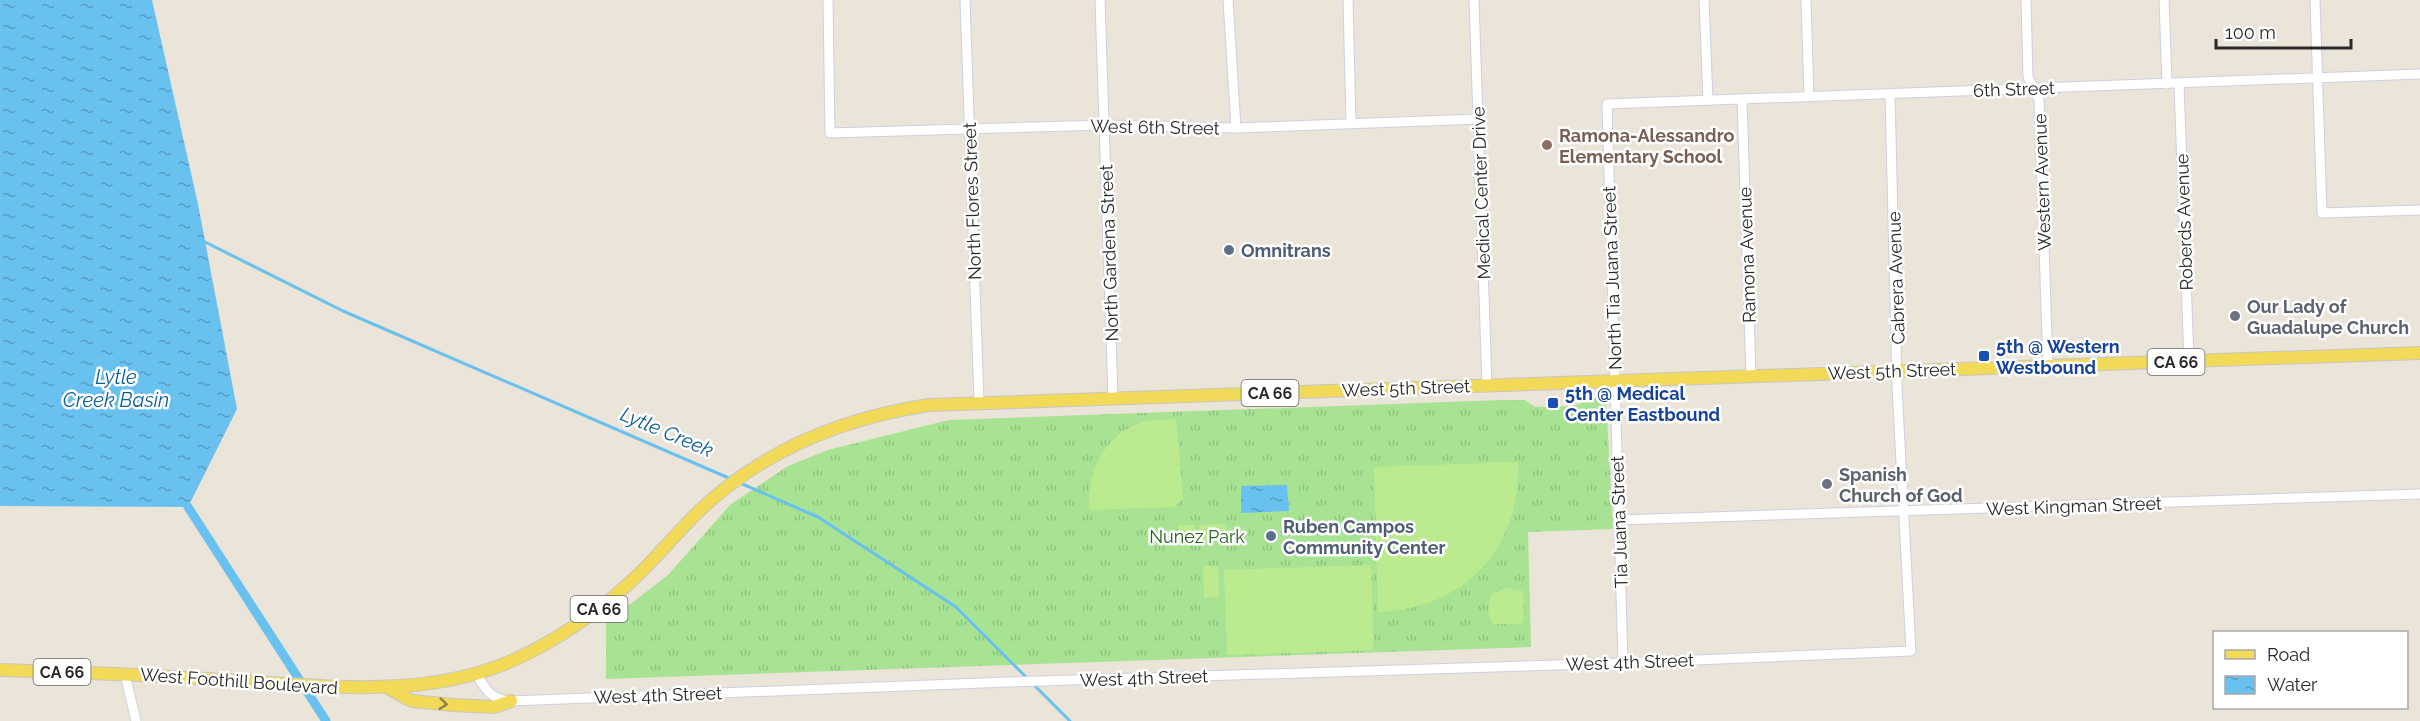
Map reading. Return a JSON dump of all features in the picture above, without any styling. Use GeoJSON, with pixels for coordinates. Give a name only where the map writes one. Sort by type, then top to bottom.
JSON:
{"type":"FeatureCollection","features":[{"type":"Feature","properties":{"kind":"main road","name":"West 5th Street"},"geometry":{"type":"LineString","coordinates":[[476,673],[513,660],[578,625],[638,575],[698,512],[731,484],[767,460],[833,428],[863,418],[929,405],[2420,353]]}},
{"type":"Feature","properties":{"kind":"main road","name":"West Foothill Boulevard"},"geometry":{"type":"LineString","coordinates":[[0,670],[388,688],[433,683],[476,673]]}},
{"type":"Feature","properties":{"kind":"main road"},"geometry":{"type":"LineString","coordinates":[[388,688],[412,701],[494,707],[511,700]]}},
{"type":"Feature","properties":{"kind":"street","name":"West 6th Street"},"geometry":{"type":"LineString","coordinates":[[828,0],[830,133],[1105,125],[1236,128],[1479,119]]}},
{"type":"Feature","properties":{"kind":"street","name":"North Flores Street"},"geometry":{"type":"LineString","coordinates":[[965,0],[979,402]]}},
{"type":"Feature","properties":{"kind":"street","name":"North Gardena Street"},"geometry":{"type":"LineString","coordinates":[[1100,0],[1113,398]]}},
{"type":"Feature","properties":{"kind":"street"},"geometry":{"type":"LineString","coordinates":[[1228,0],[1236,128]]}},
{"type":"Feature","properties":{"kind":"street"},"geometry":{"type":"LineString","coordinates":[[1348,0],[1351,123]]}},
{"type":"Feature","properties":{"kind":"street","name":"Medical Center Drive"},"geometry":{"type":"LineString","coordinates":[[1474,0],[1487,385]]}},
{"type":"Feature","properties":{"kind":"street"},"geometry":{"type":"LineString","coordinates":[[1704,0],[1708,100]]}},
{"type":"Feature","properties":{"kind":"street"},"geometry":{"type":"LineString","coordinates":[[1806,0],[1809,96]]}},
{"type":"Feature","properties":{"kind":"street","name":"Western Avenue"},"geometry":{"type":"LineString","coordinates":[[2026,0],[2028,77],[2039,100],[2048,366]]}},
{"type":"Feature","properties":{"kind":"street"},"geometry":{"type":"LineString","coordinates":[[2164,0],[2167,84]]}},
{"type":"Feature","properties":{"kind":"street"},"geometry":{"type":"LineString","coordinates":[[2315,0],[2322,213],[2420,210]]}},
{"type":"Feature","properties":{"kind":"street","name":"6th Street"},"geometry":{"type":"LineString","coordinates":[[1607,104],[2420,74]]}},
{"type":"Feature","properties":{"kind":"street","name":"Roberds Avenue"},"geometry":{"type":"LineString","coordinates":[[2179,84],[2189,361]]}},
{"type":"Feature","properties":{"kind":"street","name":"Cabrera Avenue"},"geometry":{"type":"LineString","coordinates":[[1777,657],[1911,651],[1897,387],[1899,371],[1890,94]]}},
{"type":"Feature","properties":{"kind":"street","name":"Ramona Avenue"},"geometry":{"type":"LineString","coordinates":[[1742,99],[1751,376]]}},
{"type":"Feature","properties":{"kind":"street","name":"North Tia Juana Street"},"geometry":{"type":"LineString","coordinates":[[1607,104],[1615,381]]}},
{"type":"Feature","properties":{"kind":"street","name":"Tia Juana Street"},"geometry":{"type":"LineString","coordinates":[[1615,381],[1623,663]]}},
{"type":"Feature","properties":{"kind":"street","name":"West Kingman Street"},"geometry":{"type":"LineString","coordinates":[[1619,520],[2420,494]]}},
{"type":"Feature","properties":{"kind":"street","name":"West 4th Street"},"geometry":{"type":"LineString","coordinates":[[511,700],[1777,657]]}},
{"type":"Feature","properties":{"kind":"street"},"geometry":{"type":"LineString","coordinates":[[476,673],[496,699],[511,700]]}},
{"type":"Feature","properties":{"kind":"street"},"geometry":{"type":"LineString","coordinates":[[125,674],[136,721]]}},
{"type":"Feature","properties":{"kind":"green space","name":"Nunez Park"},"geometry":{"type":"Polygon","coordinates":[[[1594,398],[1606,398],[1613,529],[1528,532],[1531,647],[606,679],[606,623],[668,575],[731,504],[788,466],[828,450],[949,420],[1502,400],[1525,400],[1535,407],[1573,406],[1594,398]]]}},
{"type":"Feature","properties":{"kind":"green space"},"geometry":{"type":"Polygon","coordinates":[[[1176,419],[1183,498],[1174,507],[1089,510],[1091,482],[1108,445],[1118,435],[1143,422],[1176,419]]]}},
{"type":"Feature","properties":{"kind":"green space"},"geometry":{"type":"Polygon","coordinates":[[[1518,462],[1516,493],[1509,522],[1498,547],[1481,568],[1461,586],[1437,600],[1409,608],[1378,612],[1374,467],[1518,462]]]}},
{"type":"Feature","properties":{"kind":"green space"},"geometry":{"type":"Polygon","coordinates":[[[1226,524],[1227,540],[1200,542],[1199,525],[1226,524]]]}},
{"type":"Feature","properties":{"kind":"green space"},"geometry":{"type":"Polygon","coordinates":[[[1178,525],[1195,525],[1195,541],[1179,542],[1178,525]]]}},
{"type":"Feature","properties":{"kind":"green space"},"geometry":{"type":"Polygon","coordinates":[[[1371,565],[1374,650],[1227,655],[1224,570],[1371,565]]]}},
{"type":"Feature","properties":{"kind":"green space"},"geometry":{"type":"Polygon","coordinates":[[[1203,566],[1218,566],[1219,597],[1204,598],[1203,566]]]}},
{"type":"Feature","properties":{"kind":"green space"},"geometry":{"type":"Polygon","coordinates":[[[1506,588],[1523,591],[1524,621],[1521,624],[1493,624],[1489,617],[1489,601],[1492,594],[1506,588]]]}},
{"type":"Feature","properties":{"kind":"water","name":"Lytle Creek Basin"},"geometry":{"type":"Polygon","coordinates":[[[0,0],[152,0],[198,204],[237,409],[188,507],[0,506],[0,0]]]}},
{"type":"Feature","properties":{"kind":"water"},"geometry":{"type":"Polygon","coordinates":[[[1287,485],[1289,511],[1241,513],[1241,486],[1287,485]]]}},
{"type":"Feature","properties":{"kind":"waterway","name":"Lytle Creek"},"geometry":{"type":"LineString","coordinates":[[205,242],[343,311],[731,479]]}},
{"type":"Feature","properties":{"kind":"waterway","name":"Lytle Creek"},"geometry":{"type":"LineString","coordinates":[[740,483],[818,517],[956,607],[1027,678]]}},
{"type":"Feature","properties":{"kind":"waterway","name":"Lytle Creek"},"geometry":{"type":"LineString","coordinates":[[188,507],[326,721]]}},
{"type":"Feature","properties":{"kind":"waterway","name":"Lytle Creek"},"geometry":{"type":"LineString","coordinates":[[1034,685],[1070,721]]}},
{"type":"Feature","properties":{"kind":"place","name":"Ramona-Alessandro Elementary School"},"geometry":{"type":"Point","coordinates":[1547,145]}},
{"type":"Feature","properties":{"kind":"place","name":"Omnitrans"},"geometry":{"type":"Point","coordinates":[1229,250]}},
{"type":"Feature","properties":{"kind":"place","name":"Our Lady of Guadalupe Church"},"geometry":{"type":"Point","coordinates":[2235,316]}},
{"type":"Feature","properties":{"kind":"place","name":"5th @ Western Westbound"},"geometry":{"type":"Point","coordinates":[1984,356]}},
{"type":"Feature","properties":{"kind":"place","name":"5th @ Medical Center Eastbound"},"geometry":{"type":"Point","coordinates":[1553,403]}},
{"type":"Feature","properties":{"kind":"place","name":"Spanish Church of God"},"geometry":{"type":"Point","coordinates":[1827,484]}},
{"type":"Feature","properties":{"kind":"place","name":"Ruben Campos Community Center"},"geometry":{"type":"Point","coordinates":[1271,536]}}]}
